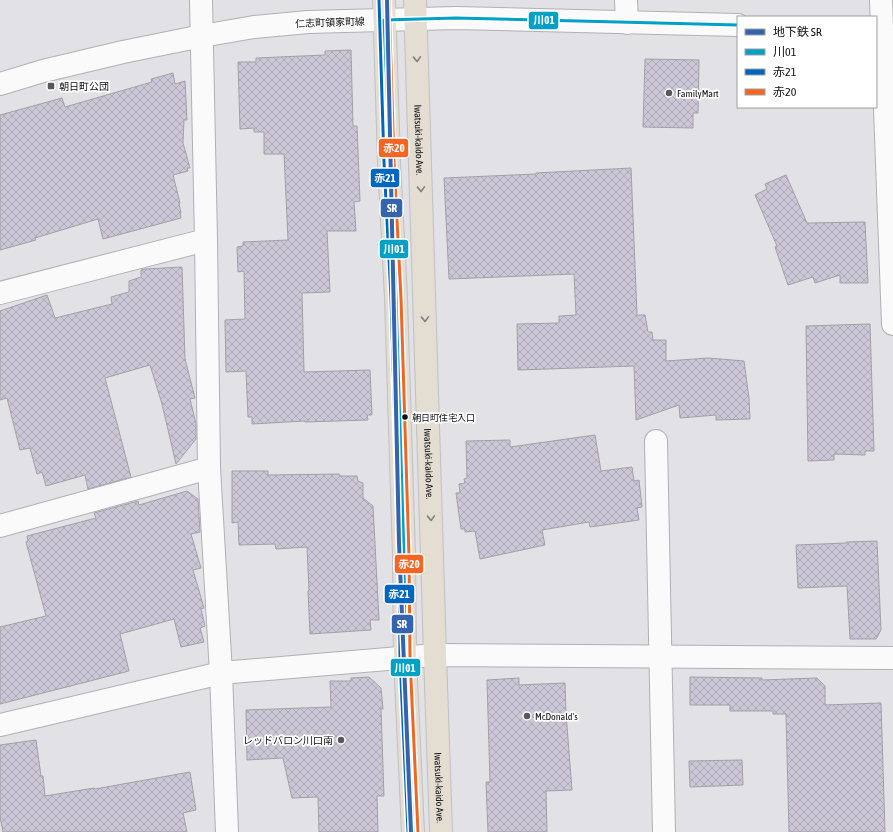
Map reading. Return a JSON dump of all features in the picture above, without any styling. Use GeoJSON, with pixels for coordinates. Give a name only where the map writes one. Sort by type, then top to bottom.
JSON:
{"type":"FeatureCollection","features":[{"type":"Feature","properties":{"kind":"highway"},"geometry":{"type":"LineString","coordinates":[[384,10],[396,298],[404,548],[405,658],[413,832]]}},
{"type":"Feature","properties":{"kind":"highway","name":"Iwatsuki-kaido Ave."},"geometry":{"type":"LineString","coordinates":[[415,10],[441,832]]}},
{"type":"Feature","properties":{"kind":"street"},"geometry":{"type":"LineString","coordinates":[[201,0],[209,468],[221,673],[227,832]]}},
{"type":"Feature","properties":{"kind":"street"},"geometry":{"type":"LineString","coordinates":[[626,0],[627,23]]}},
{"type":"Feature","properties":{"kind":"street"},"geometry":{"type":"LineString","coordinates":[[881,0],[884,28],[893,324]]}},
{"type":"Feature","properties":{"kind":"street","name":"仁志町領家町線"},"geometry":{"type":"LineString","coordinates":[[0,84],[43,71],[123,52],[202,36],[254,27],[308,22],[384,10],[415,10],[456,18],[737,25]]}},
{"type":"Feature","properties":{"kind":"street"},"geometry":{"type":"LineString","coordinates":[[0,293],[206,240]]}},
{"type":"Feature","properties":{"kind":"street"},"geometry":{"type":"LineString","coordinates":[[656,441],[664,832]]}},
{"type":"Feature","properties":{"kind":"street"},"geometry":{"type":"LineString","coordinates":[[0,526],[209,468]]}},
{"type":"Feature","properties":{"kind":"street"},"geometry":{"type":"LineString","coordinates":[[0,725],[221,673],[405,658],[435,656],[893,658]]}},
{"type":"Feature","properties":{"kind":"building"},"geometry":{"type":"Polygon","coordinates":[[[351,50],[353,126],[357,126],[360,201],[354,202],[356,231],[327,231],[330,292],[302,293],[304,372],[370,370],[372,415],[367,415],[368,420],[252,424],[252,417],[248,417],[246,371],[226,372],[225,320],[245,319],[244,271],[238,272],[237,247],[243,246],[243,242],[288,240],[284,154],[264,154],[264,132],[254,132],[254,128],[240,129],[238,62],[256,62],[256,58],[325,55],[325,51],[351,50]]]}},
{"type":"Feature","properties":{"kind":"building"},"geometry":{"type":"Polygon","coordinates":[[[645,59],[699,60],[698,113],[693,113],[693,128],[643,127],[645,59]]]}},
{"type":"Feature","properties":{"kind":"building"},"geometry":{"type":"Polygon","coordinates":[[[173,73],[175,84],[185,81],[187,120],[184,120],[183,143],[190,168],[187,168],[188,171],[173,175],[180,203],[181,218],[103,239],[98,219],[35,238],[36,240],[0,250],[0,115],[62,98],[65,107],[152,82],[151,79],[173,73]]]}},
{"type":"Feature","properties":{"kind":"building"},"geometry":{"type":"Polygon","coordinates":[[[631,168],[637,315],[645,315],[648,332],[652,332],[653,340],[666,340],[666,361],[708,358],[744,361],[750,419],[716,420],[716,415],[680,418],[679,405],[636,420],[634,366],[518,370],[517,324],[559,323],[559,316],[576,315],[574,274],[449,279],[444,178],[631,168]]]}},
{"type":"Feature","properties":{"kind":"building"},"geometry":{"type":"Polygon","coordinates":[[[786,175],[807,223],[865,222],[868,283],[840,283],[840,275],[815,283],[813,277],[788,285],[775,247],[777,246],[755,195],[767,189],[765,184],[786,175]]]}},
{"type":"Feature","properties":{"kind":"building"},"geometry":{"type":"Polygon","coordinates":[[[182,267],[185,359],[195,398],[190,399],[196,424],[196,439],[176,464],[162,404],[150,365],[105,378],[131,477],[88,489],[85,475],[46,486],[42,472],[37,474],[30,448],[20,450],[7,398],[0,400],[0,311],[47,295],[55,318],[112,304],[111,297],[129,292],[129,281],[141,277],[141,270],[182,267]]]}},
{"type":"Feature","properties":{"kind":"building"},"geometry":{"type":"Polygon","coordinates":[[[870,324],[874,451],[865,451],[865,455],[834,454],[834,460],[808,461],[806,326],[870,324]]]}},
{"type":"Feature","properties":{"kind":"building"},"geometry":{"type":"Polygon","coordinates":[[[595,435],[601,471],[632,467],[634,481],[639,480],[642,507],[637,508],[639,520],[590,527],[589,522],[542,530],[545,545],[480,559],[475,531],[465,532],[465,529],[461,529],[456,493],[460,493],[459,484],[465,483],[464,479],[467,478],[466,441],[510,440],[510,447],[595,435]]]}},
{"type":"Feature","properties":{"kind":"building"},"geometry":{"type":"Polygon","coordinates":[[[232,471],[268,471],[268,475],[339,474],[340,476],[357,476],[358,481],[363,483],[363,498],[373,506],[379,620],[370,620],[371,630],[310,634],[307,547],[276,549],[275,544],[239,545],[238,522],[232,523],[232,471]]]}},
{"type":"Feature","properties":{"kind":"building"},"geometry":{"type":"Polygon","coordinates":[[[187,491],[198,499],[200,532],[191,534],[201,568],[193,570],[204,608],[201,609],[205,626],[200,628],[204,642],[181,647],[174,619],[120,634],[129,671],[0,704],[0,627],[46,616],[26,542],[28,541],[27,536],[96,518],[94,513],[138,501],[139,505],[187,491]]]}},
{"type":"Feature","properties":{"kind":"building"},"geometry":{"type":"Polygon","coordinates":[[[877,541],[881,630],[876,639],[850,639],[847,586],[798,588],[796,545],[877,541]]]}},
{"type":"Feature","properties":{"kind":"building"},"geometry":{"type":"Polygon","coordinates":[[[369,677],[381,688],[383,709],[381,709],[384,796],[377,796],[378,832],[319,832],[318,797],[292,798],[283,758],[247,760],[246,710],[331,707],[330,681],[351,681],[351,678],[369,677]]]}},
{"type":"Feature","properties":{"kind":"building"},"geometry":{"type":"Polygon","coordinates":[[[690,677],[762,678],[762,680],[817,678],[825,686],[825,705],[881,703],[885,832],[789,832],[786,714],[773,714],[773,711],[730,711],[730,705],[690,705],[690,677]]]}},
{"type":"Feature","properties":{"kind":"building"},"geometry":{"type":"Polygon","coordinates":[[[519,678],[519,685],[565,683],[572,790],[546,791],[547,832],[488,832],[486,782],[490,782],[487,680],[519,678]]]}},
{"type":"Feature","properties":{"kind":"building"},"geometry":{"type":"Polygon","coordinates":[[[36,740],[45,796],[95,789],[190,772],[196,810],[183,813],[187,832],[3,832],[0,817],[0,745],[36,740]]]}},
{"type":"Feature","properties":{"kind":"building"},"geometry":{"type":"Polygon","coordinates":[[[742,760],[743,785],[690,787],[689,761],[742,760]]]}},
{"type":"Feature","properties":{"kind":"metro line","name":"SR"},"geometry":{"type":"LineString","coordinates":[[387,0],[399,543],[411,832]]}},
{"type":"Feature","properties":{"kind":"transit line","name":"赤21"},"geometry":{"type":"LineString","coordinates":[[379,0],[384,162],[391,298],[399,556],[400,658],[408,832]]}},
{"type":"Feature","properties":{"kind":"transit line","name":"赤20"},"geometry":{"type":"LineString","coordinates":[[389,0],[394,162],[401,298],[409,556],[410,658],[418,832]]}},
{"type":"Feature","properties":{"kind":"transit line","name":"川01"},"geometry":{"type":"LineString","coordinates":[[413,832],[405,658],[404,556],[396,298],[384,20],[456,18],[737,25]]}},
{"type":"Feature","properties":{"kind":"place","name":"朝日町公団"},"geometry":{"type":"Point","coordinates":[51,86]}},
{"type":"Feature","properties":{"kind":"place","name":"FamilyMart"},"geometry":{"type":"Point","coordinates":[669,93]}},
{"type":"Feature","properties":{"kind":"place","name":"朝日町住宅入口"},"geometry":{"type":"Point","coordinates":[405,417]}},
{"type":"Feature","properties":{"kind":"place","name":"McDonald's"},"geometry":{"type":"Point","coordinates":[527,716]}},
{"type":"Feature","properties":{"kind":"place","name":"レッドバロン川口南"},"geometry":{"type":"Point","coordinates":[341,740]}}]}
